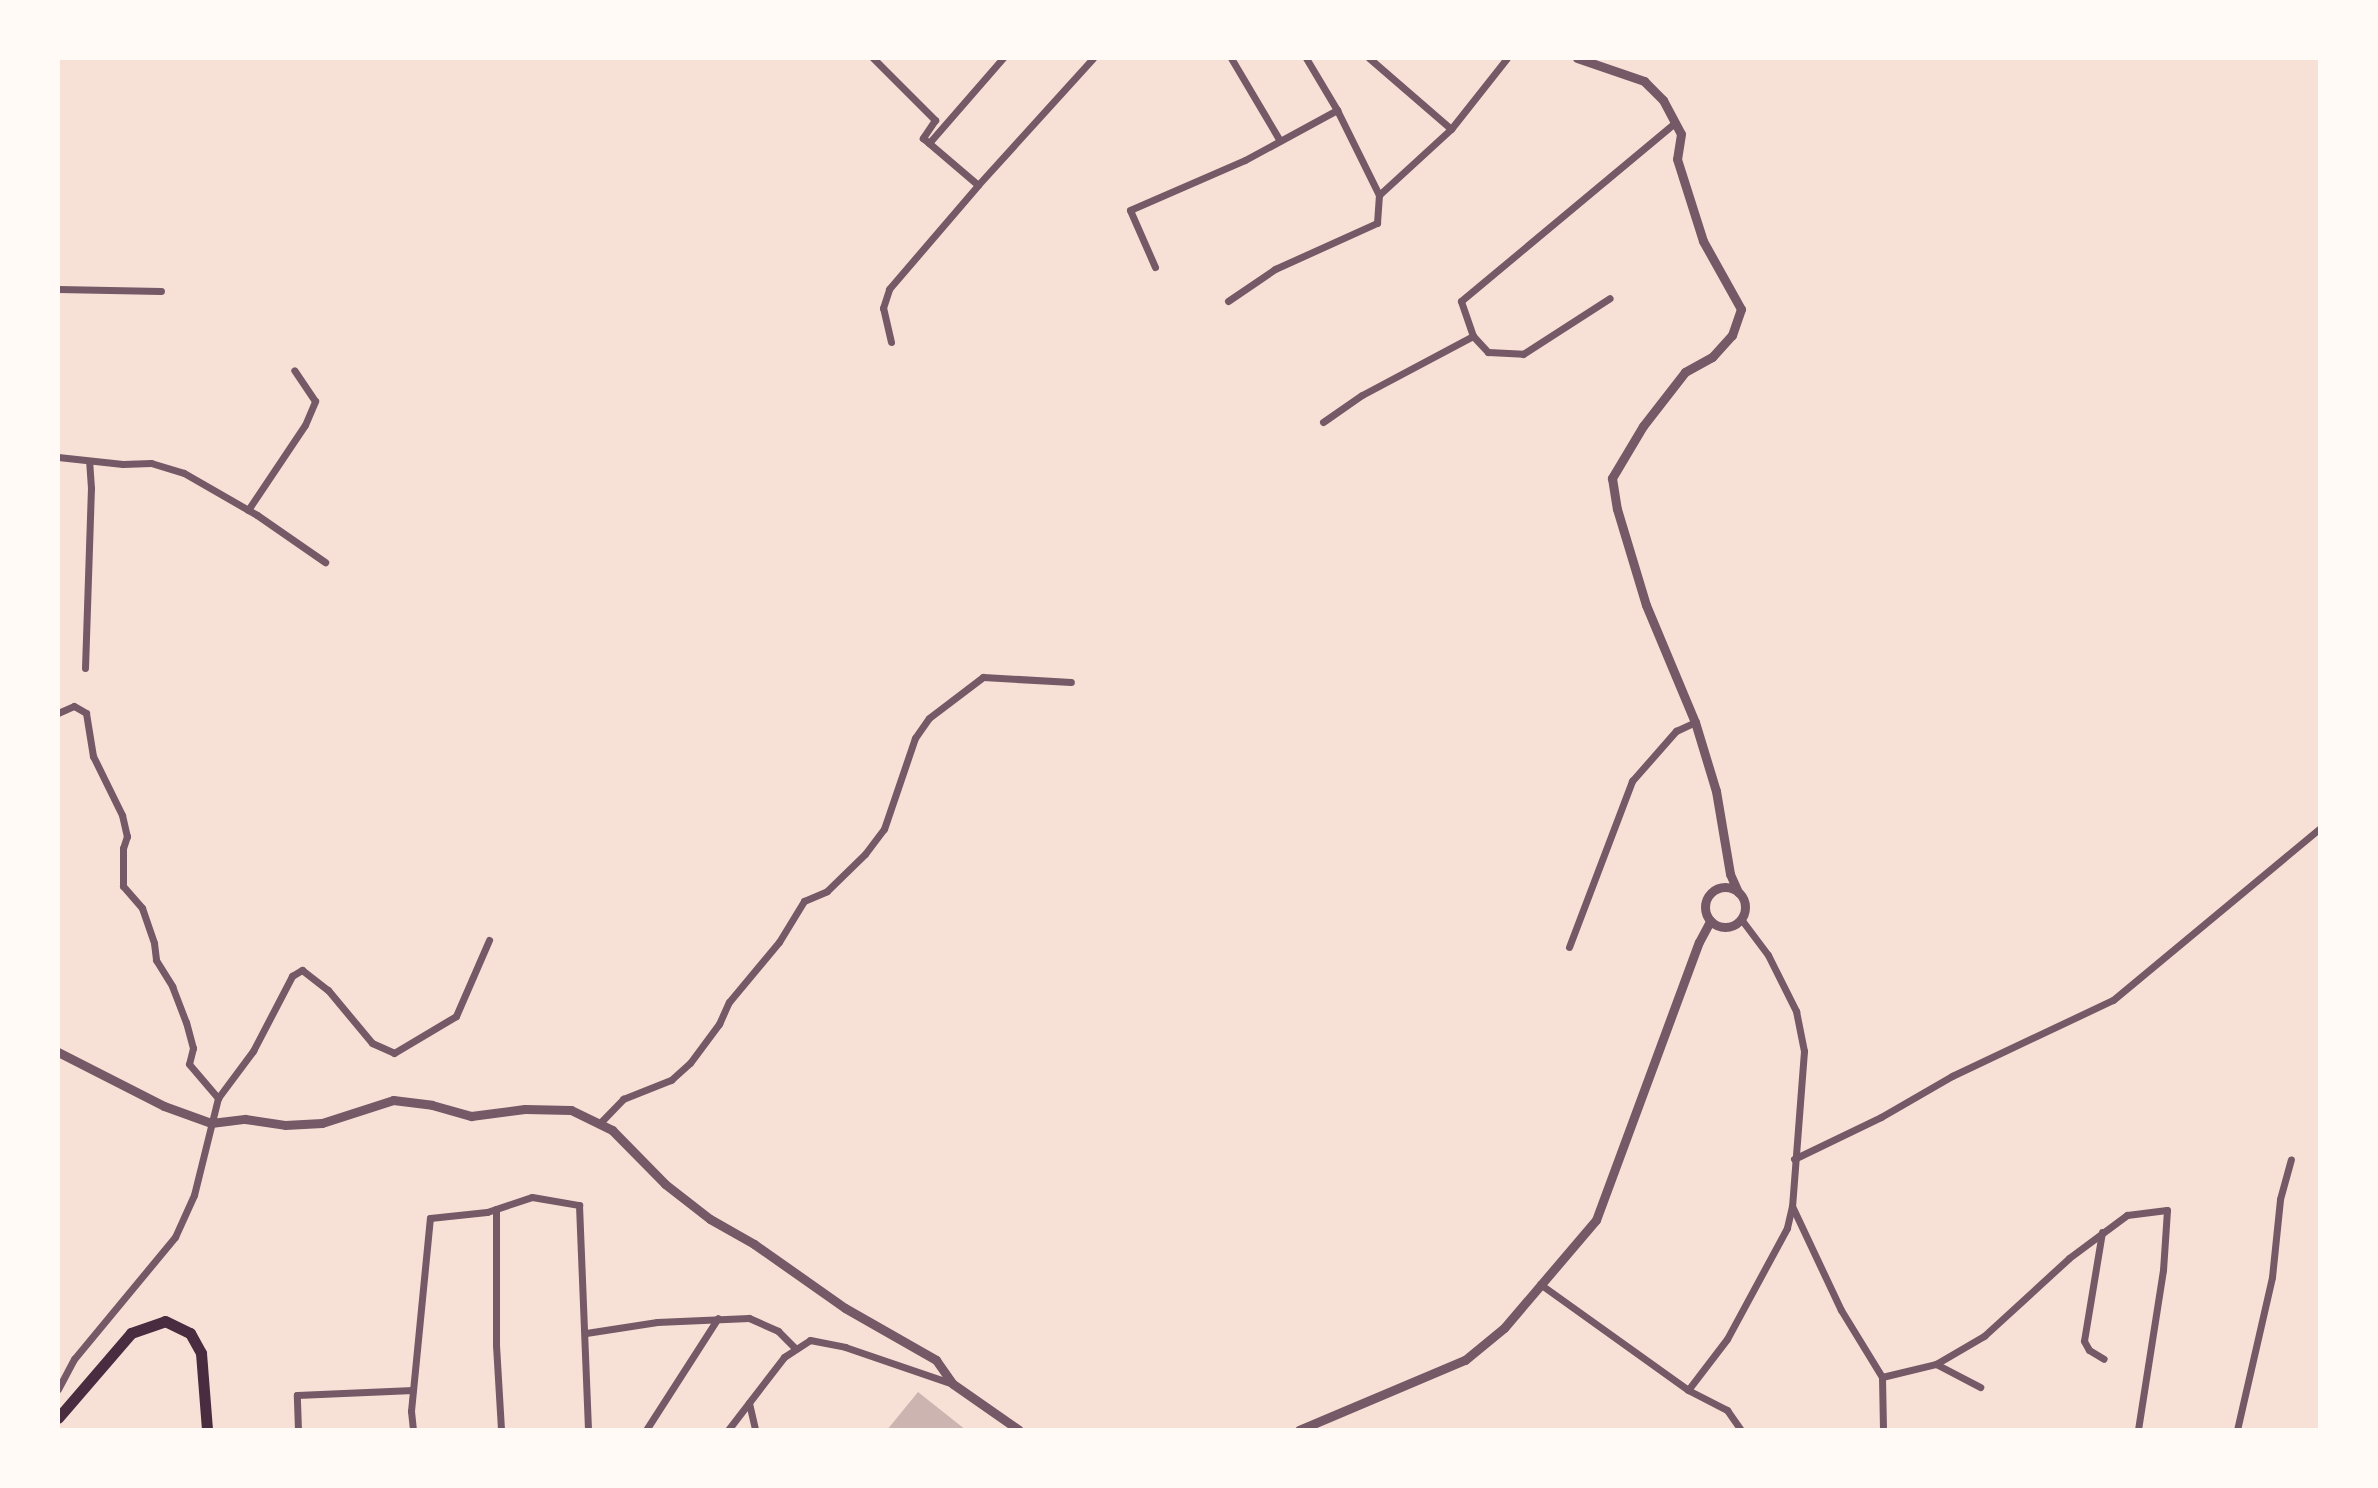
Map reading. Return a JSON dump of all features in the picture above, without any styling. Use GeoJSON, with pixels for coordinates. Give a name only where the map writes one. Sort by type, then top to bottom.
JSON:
{"type":"FeatureCollection","features":[{"type":"Feature","properties":{"kind":"main road"},"geometry":{"type":"LineString","coordinates":[[58,1416],[131,1333],[165,1321],[190,1333],[201,1353],[207,1430]]}},
{"type":"Feature","properties":{"kind":"street"},"geometry":{"type":"LineString","coordinates":[[873,58],[935,120],[923,138],[978,185]]}},
{"type":"Feature","properties":{"kind":"street"},"geometry":{"type":"LineString","coordinates":[[882,67],[889,58]]}},
{"type":"Feature","properties":{"kind":"street"},"geometry":{"type":"LineString","coordinates":[[929,143],[1003,58]]}},
{"type":"Feature","properties":{"kind":"street"},"geometry":{"type":"LineString","coordinates":[[891,342],[883,308],[889,289],[1093,58]]}},
{"type":"Feature","properties":{"kind":"street"},"geometry":{"type":"LineString","coordinates":[[1231,58],[1280,141]]}},
{"type":"Feature","properties":{"kind":"street"},"geometry":{"type":"LineString","coordinates":[[1228,301],[1275,269],[1377,223],[1379,195],[1337,110],[1306,58]]}},
{"type":"Feature","properties":{"kind":"street"},"geometry":{"type":"LineString","coordinates":[[1369,58],[1451,129]]}},
{"type":"Feature","properties":{"kind":"street"},"geometry":{"type":"LineString","coordinates":[[1379,195],[1451,129],[1507,58]]}},
{"type":"Feature","properties":{"kind":"street"},"geometry":{"type":"LineString","coordinates":[[1577,58],[1644,81],[1663,100],[1681,134],[1677,159],[1703,241],[1741,309],[1732,335],[1712,357],[1685,372],[1643,426],[1612,478],[1617,509],[1646,605],[1695,722],[1716,791],[1728,865],[1745,905],[1741,919],[1729,927],[1710,921],[1704,907],[1728,865]]}},
{"type":"Feature","properties":{"kind":"street"},"geometry":{"type":"LineString","coordinates":[[1155,267],[1130,210],[1280,141],[1337,110]]}},
{"type":"Feature","properties":{"kind":"street"},"geometry":{"type":"LineString","coordinates":[[1610,298],[1523,354],[1488,352],[1473,336],[1461,301],[1675,123]]}},
{"type":"Feature","properties":{"kind":"street"},"geometry":{"type":"LineString","coordinates":[[58,289],[161,291]]}},
{"type":"Feature","properties":{"kind":"street"},"geometry":{"type":"LineString","coordinates":[[1323,422],[1362,395],[1473,336]]}},
{"type":"Feature","properties":{"kind":"street"},"geometry":{"type":"LineString","coordinates":[[248,510],[305,425],[315,401],[294,370]]}},
{"type":"Feature","properties":{"kind":"street"},"geometry":{"type":"LineString","coordinates":[[58,457],[151,463],[184,473],[248,510],[325,562]]}},
{"type":"Feature","properties":{"kind":"street"},"geometry":{"type":"LineString","coordinates":[[85,668],[91,488],[89,461]]}},
{"type":"Feature","properties":{"kind":"street"},"geometry":{"type":"LineString","coordinates":[[599,1124],[623,1099],[671,1080],[690,1063],[719,1024],[729,1002],[779,942],[804,901],[827,891],[865,854],[884,829],[915,738],[929,718],[983,677],[1071,682]]}},
{"type":"Feature","properties":{"kind":"street"},"geometry":{"type":"LineString","coordinates":[[58,713],[74,706],[86,713],[93,756],[122,815],[127,836],[123,848],[123,886],[142,908],[156,960],[172,986],[186,1022],[193,1048],[189,1064],[218,1098]]}},
{"type":"Feature","properties":{"kind":"street"},"geometry":{"type":"LineString","coordinates":[[1569,947],[1632,781],[1676,731],[1695,722]]}},
{"type":"Feature","properties":{"kind":"street"},"geometry":{"type":"LineString","coordinates":[[1794,1159],[1881,1117],[1952,1076],[2113,1000],[2320,828]]}},
{"type":"Feature","properties":{"kind":"street"},"geometry":{"type":"LineString","coordinates":[[1716,889],[1731,888],[1738,892]]}},
{"type":"Feature","properties":{"kind":"street"},"geometry":{"type":"LineString","coordinates":[[1688,1390],[1727,1339],[1774,1257],[1792,1206],[1803,1064],[1800,1024],[1768,955],[1741,919]]}},
{"type":"Feature","properties":{"kind":"street"},"geometry":{"type":"LineString","coordinates":[[1299,1430],[1465,1360],[1504,1328],[1596,1220],[1699,942],[1710,921]]}},
{"type":"Feature","properties":{"kind":"street"},"geometry":{"type":"LineString","coordinates":[[58,1389],[74,1359],[175,1237],[194,1195],[218,1098],[253,1051],[292,976],[302,970],[328,990],[372,1043],[394,1053],[456,1016],[489,940]]}},
{"type":"Feature","properties":{"kind":"street"},"geometry":{"type":"LineString","coordinates":[[58,1052],[164,1106],[211,1123],[245,1119],[285,1125],[322,1123],[393,1100],[432,1105],[471,1116],[525,1109],[571,1110],[612,1130],[665,1184],[710,1219],[754,1244],[845,1308],[936,1360],[953,1384]]}},
{"type":"Feature","properties":{"kind":"street"},"geometry":{"type":"LineString","coordinates":[[2237,1430],[2272,1277],[2280,1199],[2291,1159]]}},
{"type":"Feature","properties":{"kind":"street"},"geometry":{"type":"LineString","coordinates":[[413,1430],[413,1390],[430,1218],[496,1209],[532,1197],[579,1205],[588,1430]]}},
{"type":"Feature","properties":{"kind":"street"},"geometry":{"type":"LineString","coordinates":[[1792,1206],[1841,1310],[1882,1377],[1883,1430]]}},
{"type":"Feature","properties":{"kind":"street"},"geometry":{"type":"LineString","coordinates":[[496,1209],[496,1345],[501,1430]]}},
{"type":"Feature","properties":{"kind":"street"},"geometry":{"type":"LineString","coordinates":[[1882,1377],[1936,1364],[1984,1336],[2102,1232],[2127,1215],[2167,1210],[2163,1270],[2138,1430]]}},
{"type":"Feature","properties":{"kind":"street"},"geometry":{"type":"LineString","coordinates":[[2102,1232],[2098,1273],[2084,1341],[2089,1350],[2104,1359]]}},
{"type":"Feature","properties":{"kind":"street"},"geometry":{"type":"LineString","coordinates":[[1540,1284],[1688,1390],[1727,1410],[1741,1430]]}},
{"type":"Feature","properties":{"kind":"street"},"geometry":{"type":"LineString","coordinates":[[586,1333],[718,1318],[749,1318],[778,1331],[796,1349]]}},
{"type":"Feature","properties":{"kind":"street"},"geometry":{"type":"LineString","coordinates":[[646,1430],[718,1318]]}},
{"type":"Feature","properties":{"kind":"street"},"geometry":{"type":"LineString","coordinates":[[728,1430],[784,1357],[810,1340],[845,1347],[953,1384],[1019,1430]]}},
{"type":"Feature","properties":{"kind":"street"},"geometry":{"type":"LineString","coordinates":[[1936,1364],[1980,1387]]}},
{"type":"Feature","properties":{"kind":"street"},"geometry":{"type":"LineString","coordinates":[[298,1430],[297,1395],[413,1390]]}},
{"type":"Feature","properties":{"kind":"street"},"geometry":{"type":"LineString","coordinates":[[749,1403],[755,1430]]}},
{"type":"Feature","properties":{"kind":"building"},"geometry":{"type":"Polygon","coordinates":[[[918,1392],[966,1430],[887,1430],[918,1392]]]}}]}
